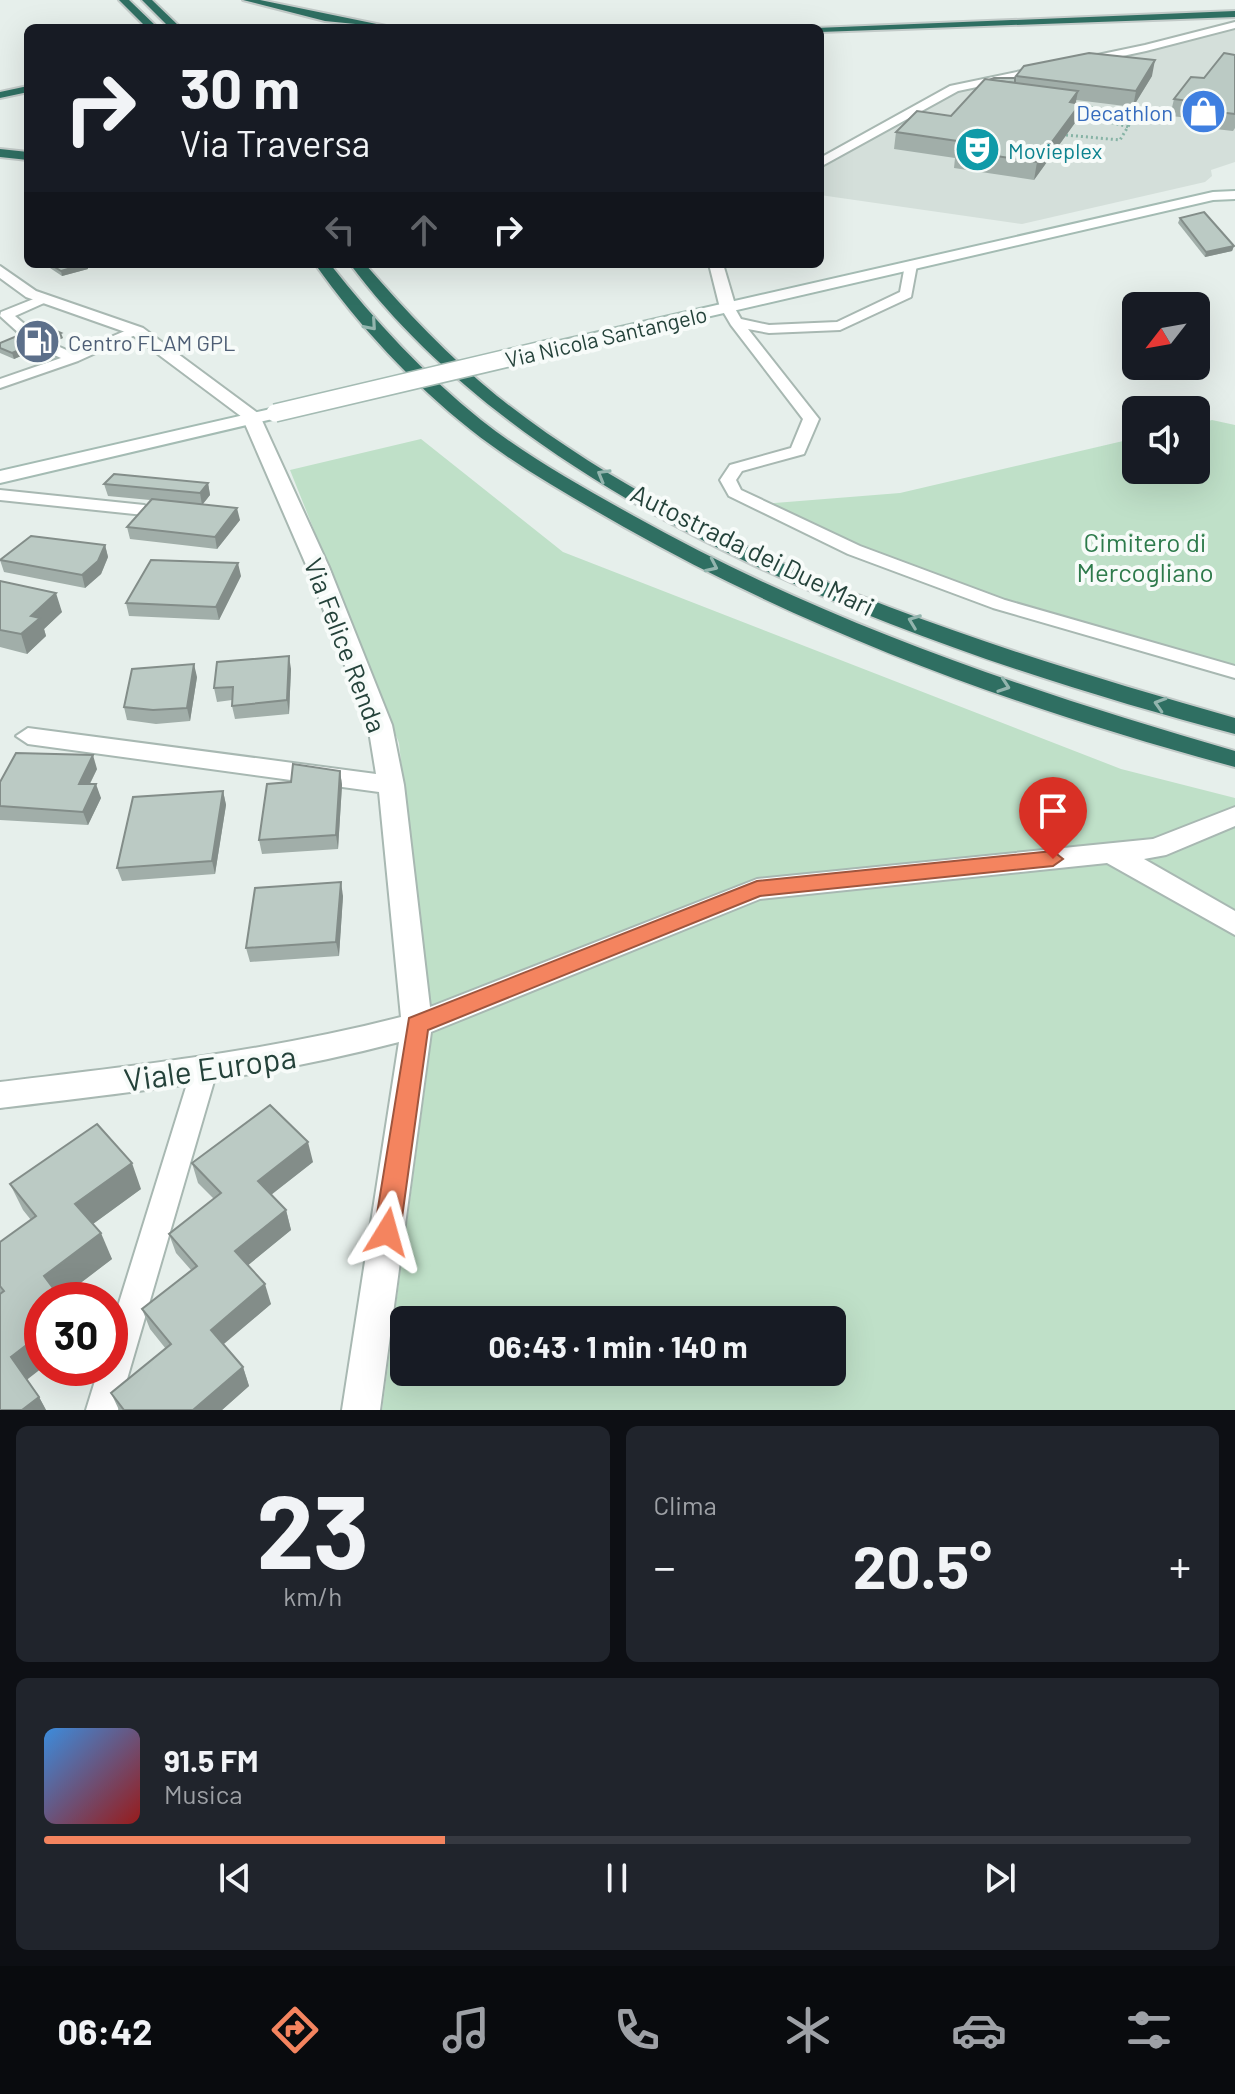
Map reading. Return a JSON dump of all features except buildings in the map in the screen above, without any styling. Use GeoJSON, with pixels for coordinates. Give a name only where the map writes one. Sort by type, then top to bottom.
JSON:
{"type":"FeatureCollection","features":[{"type":"Feature","properties":{"kind":"highway"},"geometry":{"type":"LineString","coordinates":[[117,0],[137,24]]}},
{"type":"Feature","properties":{"kind":"highway"},"geometry":{"type":"LineString","coordinates":[[124,0],[149,24]]}},
{"type":"Feature","properties":{"kind":"highway"},"geometry":{"type":"LineString","coordinates":[[147,0],[172,24]]}},
{"type":"Feature","properties":{"kind":"highway"},"geometry":{"type":"LineString","coordinates":[[248,0],[365,24]]}},
{"type":"Feature","properties":{"kind":"highway"},"geometry":{"type":"LineString","coordinates":[[1121,18],[1235,3]]}},
{"type":"Feature","properties":{"kind":"highway"},"geometry":{"type":"LineString","coordinates":[[824,29],[1235,12]]}},
{"type":"Feature","properties":{"kind":"highway"},"geometry":{"type":"LineString","coordinates":[[0,95],[24,90]]}},
{"type":"Feature","properties":{"kind":"highway"},"geometry":{"type":"LineString","coordinates":[[0,151],[24,150]]}},
{"type":"Feature","properties":{"kind":"highway"},"geometry":{"type":"LineString","coordinates":[[0,151],[24,155]]}},
{"type":"Feature","properties":{"kind":"highway"},"geometry":{"type":"LineString","coordinates":[[305,268],[389,369],[461,431],[546,486],[642,531]]}},
{"type":"Feature","properties":{"kind":"highway","name":"Autostrada dei Due Mari"},"geometry":{"type":"LineString","coordinates":[[325,268],[407,364],[477,426],[533,466],[642,531],[780,598],[969,674],[1235,759]]}},
{"type":"Feature","properties":{"kind":"highway","name":"Autostrada dei Due Mari"},"geometry":{"type":"LineString","coordinates":[[361,268],[440,355],[512,416],[569,455],[669,513],[807,578],[990,650],[1235,726]]}},
{"type":"Feature","properties":{"kind":"highway"},"geometry":{"type":"LineString","coordinates":[[380,268],[512,416]]}},
{"type":"Feature","properties":{"kind":"street"},"geometry":{"type":"LineString","coordinates":[[824,161],[954,88],[1146,48],[1235,25]]}},
{"type":"Feature","properties":{"kind":"street","name":"Via Nicola Santangelo"},"geometry":{"type":"LineString","coordinates":[[1213,196],[1235,183]]}},
{"type":"Feature","properties":{"kind":"street","name":"Via Nicola Santangelo"},"geometry":{"type":"LineString","coordinates":[[0,477],[555,347],[732,315],[911,265],[1213,196],[1235,195]]}},
{"type":"Feature","properties":{"kind":"street"},"geometry":{"type":"LineString","coordinates":[[717,268],[719,285],[732,315]]}},
{"type":"Feature","properties":{"kind":"street"},"geometry":{"type":"LineString","coordinates":[[0,271],[31,294],[137,331],[264,416]]}},
{"type":"Feature","properties":{"kind":"street","name":"Via Felice Renda"},"geometry":{"type":"LineString","coordinates":[[264,416],[318,567],[380,725],[391,785],[417,1025],[361,1410]]}},
{"type":"Feature","properties":{"kind":"street"},"geometry":{"type":"LineString","coordinates":[[28,736],[391,785]]}},
{"type":"Feature","properties":{"kind":"street","name":"Viale Europa"},"geometry":{"type":"LineString","coordinates":[[0,1095],[204,1071],[310,1053],[417,1025],[757,889],[1156,848],[1235,816]]}},
{"type":"Feature","properties":{"kind":"street"},"geometry":{"type":"LineString","coordinates":[[1112,853],[1235,924]]}},
{"type":"Feature","properties":{"kind":"lane"},"geometry":{"type":"LineString","coordinates":[[732,315],[769,329],[840,326],[906,294],[911,265]]}},
{"type":"Feature","properties":{"kind":"lane"},"geometry":{"type":"LineString","coordinates":[[2,315],[46,299]]}},
{"type":"Feature","properties":{"kind":"lane"},"geometry":{"type":"LineString","coordinates":[[2,315],[37,342],[73,358]]}},
{"type":"Feature","properties":{"kind":"lane"},"geometry":{"type":"LineString","coordinates":[[732,315],[797,393],[811,419],[798,451],[736,468],[728,480],[735,493],[854,550],[999,604],[1235,672]]}},
{"type":"Feature","properties":{"kind":"lane"},"geometry":{"type":"LineString","coordinates":[[0,384],[137,331]]}},
{"type":"Feature","properties":{"kind":"lane"},"geometry":{"type":"LineString","coordinates":[[0,495],[144,510]]}},
{"type":"Feature","properties":{"kind":"lane"},"geometry":{"type":"LineString","coordinates":[[102,1410],[204,1071]]}},
{"type":"Feature","properties":{"kind":"path"},"geometry":{"type":"LineString","coordinates":[[1068,103],[1145,117]]}},
{"type":"Feature","properties":{"kind":"path"},"geometry":{"type":"LineString","coordinates":[[1107,113],[1099,119],[1130,127]]}},
{"type":"Feature","properties":{"kind":"path"},"geometry":{"type":"LineString","coordinates":[[1066,135],[1117,140],[1136,118],[1133,115]]}},
{"type":"Feature","properties":{"kind":"shaded area"},"geometry":{"type":"Polygon","coordinates":[[[1221,28],[1235,30],[1235,162],[1211,170],[1212,176],[1205,182],[1022,224],[824,196],[824,161],[936,95],[1221,28]]]}},
{"type":"Feature","properties":{"kind":"green space","name":"Cimitero di Mercogliano"},"geometry":{"type":"Polygon","coordinates":[[[1210,420],[1235,425],[1235,672],[999,604],[854,550],[762,504],[900,493],[1122,441],[1122,484],[1210,484],[1210,420]]]}},
{"type":"Feature","properties":{"kind":"green space"},"geometry":{"type":"Polygon","coordinates":[[[421,439],[563,552],[1121,769],[1235,798],[1235,1410],[382,1410],[390,1350],[390,1386],[846,1386],[846,1306],[396,1306],[431,1043],[399,743],[290,470],[421,439]]]}},
{"type":"Feature","properties":{"kind":"place","name":"Decathlon"},"geometry":{"type":"Point","coordinates":[1204,112]}},
{"type":"Feature","properties":{"kind":"place","name":"Movieplex"},"geometry":{"type":"Point","coordinates":[977,150]}},
{"type":"Feature","properties":{"kind":"place","name":"Centro FLAM GPL"},"geometry":{"type":"Point","coordinates":[37,342]}},
{"type":"Feature","properties":{"kind":"route"},"geometry":{"type":"LineString","coordinates":[[387,1232],[417,1025],[757,889],[1053,859]]}}]}
